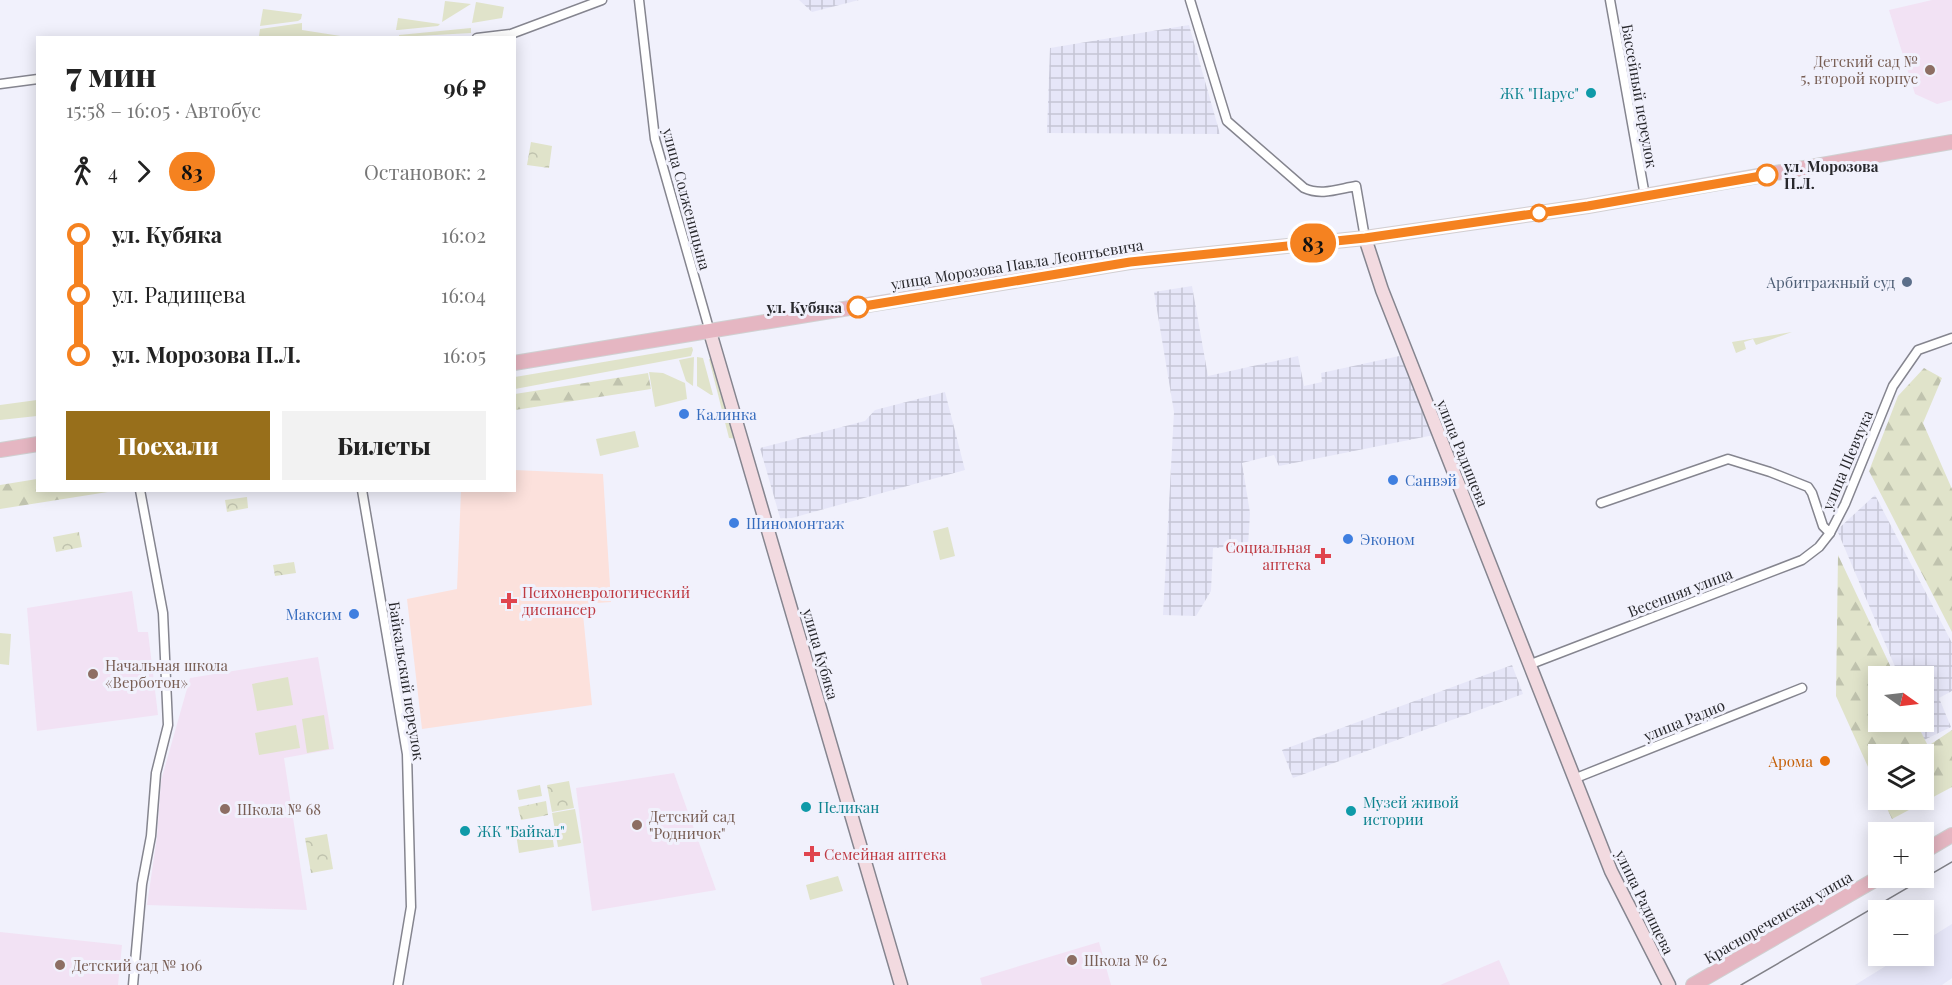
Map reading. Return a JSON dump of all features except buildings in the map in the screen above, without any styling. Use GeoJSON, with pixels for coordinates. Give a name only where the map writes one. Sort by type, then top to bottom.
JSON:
{"type":"FeatureCollection","features":[{"type":"Feature","properties":{"kind":"main road","name":"улица Морозова Павла Леонтьевича"},"geometry":{"type":"LineString","coordinates":[[516,363],[1130,262],[1365,238],[1494,220],[1952,142]]}},
{"type":"Feature","properties":{"kind":"main road"},"geometry":{"type":"LineString","coordinates":[[0,450],[36,444]]}},
{"type":"Feature","properties":{"kind":"main road"},"geometry":{"type":"LineString","coordinates":[[1934,846],[1952,835]]}},
{"type":"Feature","properties":{"kind":"main road","name":"Краснореченская улица"},"geometry":{"type":"LineString","coordinates":[[1694,985],[1868,884]]}},
{"type":"Feature","properties":{"kind":"street"},"geometry":{"type":"LineString","coordinates":[[494,36],[511,34],[602,0]]}},
{"type":"Feature","properties":{"kind":"street","name":"улица Солженицына"},"geometry":{"type":"LineString","coordinates":[[639,0],[655,139],[710,332]]}},
{"type":"Feature","properties":{"kind":"street","name":"улица Радищева"},"geometry":{"type":"LineString","coordinates":[[1190,0],[1227,121],[1304,188],[1325,192],[1356,186],[1365,238],[1382,290],[1611,871],[1669,985]]}},
{"type":"Feature","properties":{"kind":"street","name":"Бассейный переулок"},"geometry":{"type":"LineString","coordinates":[[1610,0],[1645,196]]}},
{"type":"Feature","properties":{"kind":"street"},"geometry":{"type":"LineString","coordinates":[[0,84],[36,79]]}},
{"type":"Feature","properties":{"kind":"street","name":"улица Кубяка"},"geometry":{"type":"LineString","coordinates":[[710,332],[901,985]]}},
{"type":"Feature","properties":{"kind":"street","name":"улица Шевчука"},"geometry":{"type":"LineString","coordinates":[[1601,503],[1728,459],[1808,487],[1823,526],[1830,533],[1845,504],[1893,386],[1918,350],[1952,338]]}},
{"type":"Feature","properties":{"kind":"street"},"geometry":{"type":"LineString","coordinates":[[516,370],[530,360]]}},
{"type":"Feature","properties":{"kind":"street"},"geometry":{"type":"LineString","coordinates":[[133,985],[142,884],[151,836],[156,773],[168,725],[164,613],[140,492]]}},
{"type":"Feature","properties":{"kind":"street","name":"Байкальский переулок"},"geometry":{"type":"LineString","coordinates":[[362,492],[406,754],[411,907],[398,985]]}},
{"type":"Feature","properties":{"kind":"street","name":"Весенняя улица"},"geometry":{"type":"LineString","coordinates":[[1531,664],[1802,560],[1819,547],[1830,533]]}},
{"type":"Feature","properties":{"kind":"street","name":"улица Радио"},"geometry":{"type":"LineString","coordinates":[[1576,778],[1802,688]]}},
{"type":"Feature","properties":{"kind":"shaded area"},"geometry":{"type":"Polygon","coordinates":[[[799,0],[859,0],[812,12],[799,0]]]}},
{"type":"Feature","properties":{"kind":"shaded area","name":"Детский сад № 5, второй корпус"},"geometry":{"type":"Polygon","coordinates":[[[1932,0],[1952,0],[1952,100],[1937,104],[1915,94],[1889,10],[1932,0]]]}},
{"type":"Feature","properties":{"kind":"shaded area"},"geometry":{"type":"Polygon","coordinates":[[[1189,25],[1220,134],[1047,133],[1050,48],[1189,25]]]}},
{"type":"Feature","properties":{"kind":"shaded area"},"geometry":{"type":"Polygon","coordinates":[[[1192,286],[1208,376],[1298,356],[1304,386],[1322,382],[1321,373],[1404,355],[1434,435],[1279,466],[1274,455],[1242,463],[1250,513],[1248,546],[1213,548],[1211,591],[1196,616],[1163,615],[1174,412],[1154,292],[1192,286]]]}},
{"type":"Feature","properties":{"kind":"shaded area"},"geometry":{"type":"Polygon","coordinates":[[[945,392],[965,470],[781,521],[760,448],[865,421],[875,410],[945,392]]]}},
{"type":"Feature","properties":{"kind":"shaded area","name":"Психоневрологический диспансер"},"geometry":{"type":"Polygon","coordinates":[[[516,470],[603,474],[611,602],[582,604],[592,705],[422,729],[407,599],[457,589],[461,492],[516,492],[516,470]]]}},
{"type":"Feature","properties":{"kind":"shaded area"},"geometry":{"type":"Polygon","coordinates":[[[1875,495],[1952,643],[1952,691],[1939,698],[1951,727],[1924,740],[1921,732],[1934,732],[1934,666],[1895,666],[1837,530],[1875,495]]]}},
{"type":"Feature","properties":{"kind":"shaded area","name":"Начальная школа «Верботон»"},"geometry":{"type":"Polygon","coordinates":[[[132,591],[138,632],[148,632],[158,715],[37,731],[27,608],[132,591]]]}},
{"type":"Feature","properties":{"kind":"shaded area","name":"Школа № 68"},"geometry":{"type":"Polygon","coordinates":[[[318,657],[334,749],[284,758],[307,910],[147,905],[157,837],[161,781],[190,678],[318,657]]]}},
{"type":"Feature","properties":{"kind":"shaded area"},"geometry":{"type":"Polygon","coordinates":[[[1512,665],[1523,694],[1293,778],[1282,750],[1512,665]]]}},
{"type":"Feature","properties":{"kind":"shaded area","name":"Детский сад \"Родничок\""},"geometry":{"type":"Polygon","coordinates":[[[674,773],[716,890],[592,911],[576,788],[674,773]]]}},
{"type":"Feature","properties":{"kind":"shaded area"},"geometry":{"type":"Polygon","coordinates":[[[1952,924],[1952,978],[1942,985],[1855,985],[1886,966],[1934,966],[1934,935],[1952,924]]]}},
{"type":"Feature","properties":{"kind":"shaded area","name":"Детский сад № 106"},"geometry":{"type":"Polygon","coordinates":[[[0,932],[122,945],[118,985],[0,985],[0,932]]]}},
{"type":"Feature","properties":{"kind":"shaded area","name":"Школа № 62"},"geometry":{"type":"Polygon","coordinates":[[[1099,942],[1111,985],[982,985],[980,978],[1099,942]]]}},
{"type":"Feature","properties":{"kind":"shaded area"},"geometry":{"type":"Polygon","coordinates":[[[1499,960],[1510,985],[1440,985],[1499,960]]]}},
{"type":"Feature","properties":{"kind":"green space"},"geometry":{"type":"Polygon","coordinates":[[[445,1],[471,4],[442,22],[445,1]]]}},
{"type":"Feature","properties":{"kind":"green space"},"geometry":{"type":"Polygon","coordinates":[[[476,2],[504,7],[502,18],[472,23],[476,2]]]}},
{"type":"Feature","properties":{"kind":"green space"},"geometry":{"type":"Polygon","coordinates":[[[263,9],[302,14],[298,21],[260,26],[263,9]]]}},
{"type":"Feature","properties":{"kind":"green space"},"geometry":{"type":"Polygon","coordinates":[[[398,18],[440,24],[396,30],[398,18]]]}},
{"type":"Feature","properties":{"kind":"green space"},"geometry":{"type":"Polygon","coordinates":[[[302,23],[302,30],[341,36],[259,36],[260,29],[302,23]]]}},
{"type":"Feature","properties":{"kind":"green space"},"geometry":{"type":"Polygon","coordinates":[[[471,28],[471,33],[399,35],[471,28]]]}},
{"type":"Feature","properties":{"kind":"green space"},"geometry":{"type":"Polygon","coordinates":[[[531,142],[552,146],[549,168],[527,165],[531,142]]]}},
{"type":"Feature","properties":{"kind":"green space"},"geometry":{"type":"Polygon","coordinates":[[[1792,332],[1756,345],[1753,339],[1744,342],[1746,349],[1736,353],[1732,342],[1792,332]]]}},
{"type":"Feature","properties":{"kind":"green space"},"geometry":{"type":"Polygon","coordinates":[[[692,347],[693,350],[691,356],[516,389],[516,377],[692,347]]]}},
{"type":"Feature","properties":{"kind":"green space"},"geometry":{"type":"Polygon","coordinates":[[[694,357],[693,386],[686,381],[679,360],[694,357]]]}},
{"type":"Feature","properties":{"kind":"green space"},"geometry":{"type":"Polygon","coordinates":[[[697,357],[703,358],[713,395],[697,386],[697,357]]]}},
{"type":"Feature","properties":{"kind":"green space"},"geometry":{"type":"Polygon","coordinates":[[[712,358],[738,439],[729,438],[709,359],[712,358]]]}},
{"type":"Feature","properties":{"kind":"green space"},"geometry":{"type":"Polygon","coordinates":[[[1924,368],[1942,378],[1923,423],[1952,489],[1952,632],[1869,471],[1898,396],[1924,368]]]}},
{"type":"Feature","properties":{"kind":"green space"},"geometry":{"type":"Polygon","coordinates":[[[649,372],[663,373],[685,383],[687,399],[655,407],[649,372]]]}},
{"type":"Feature","properties":{"kind":"green space"},"geometry":{"type":"Polygon","coordinates":[[[648,373],[651,389],[516,410],[516,394],[648,373]]]}},
{"type":"Feature","properties":{"kind":"green space"},"geometry":{"type":"Polygon","coordinates":[[[36,400],[36,416],[0,420],[0,405],[36,400]]]}},
{"type":"Feature","properties":{"kind":"green space"},"geometry":{"type":"Polygon","coordinates":[[[635,431],[639,447],[600,456],[596,439],[635,431]]]}},
{"type":"Feature","properties":{"kind":"green space"},"geometry":{"type":"Polygon","coordinates":[[[36,479],[36,492],[108,492],[0,509],[0,485],[36,479]]]}},
{"type":"Feature","properties":{"kind":"green space"},"geometry":{"type":"Polygon","coordinates":[[[247,497],[248,508],[227,512],[225,500],[247,497]]]}},
{"type":"Feature","properties":{"kind":"green space"},"geometry":{"type":"Polygon","coordinates":[[[948,527],[955,556],[940,560],[933,531],[948,527]]]}},
{"type":"Feature","properties":{"kind":"green space"},"geometry":{"type":"Polygon","coordinates":[[[79,532],[82,547],[56,552],[53,537],[79,532]]]}},
{"type":"Feature","properties":{"kind":"green space"},"geometry":{"type":"Polygon","coordinates":[[[1838,555],[1890,666],[1868,666],[1868,732],[1921,732],[1927,744],[1868,744],[1868,767],[1836,696],[1838,555]]]}},
{"type":"Feature","properties":{"kind":"green space"},"geometry":{"type":"Polygon","coordinates":[[[294,562],[296,573],[275,576],[273,565],[294,562]]]}},
{"type":"Feature","properties":{"kind":"green space"},"geometry":{"type":"Polygon","coordinates":[[[0,633],[11,634],[9,665],[0,664],[0,633]]]}},
{"type":"Feature","properties":{"kind":"green space"},"geometry":{"type":"Polygon","coordinates":[[[288,677],[293,705],[257,711],[252,684],[288,677]]]}},
{"type":"Feature","properties":{"kind":"green space"},"geometry":{"type":"Polygon","coordinates":[[[324,715],[329,749],[307,753],[302,719],[324,715]]]}},
{"type":"Feature","properties":{"kind":"green space"},"geometry":{"type":"Polygon","coordinates":[[[296,725],[300,748],[259,755],[255,733],[296,725]]]}},
{"type":"Feature","properties":{"kind":"green space"},"geometry":{"type":"Polygon","coordinates":[[[1952,730],[1952,787],[1934,797],[1934,744],[1931,744],[1952,730]]]}},
{"type":"Feature","properties":{"kind":"green space"},"geometry":{"type":"Polygon","coordinates":[[[569,781],[574,808],[552,812],[547,785],[569,781]]]}},
{"type":"Feature","properties":{"kind":"green space"},"geometry":{"type":"Polygon","coordinates":[[[540,785],[542,796],[519,800],[517,790],[540,785]]]}},
{"type":"Feature","properties":{"kind":"green space"},"geometry":{"type":"Polygon","coordinates":[[[546,801],[548,815],[521,820],[518,807],[546,801]]]}},
{"type":"Feature","properties":{"kind":"green space"},"geometry":{"type":"Polygon","coordinates":[[[575,809],[581,843],[558,847],[552,813],[575,809]]]}},
{"type":"Feature","properties":{"kind":"green space"},"geometry":{"type":"Polygon","coordinates":[[[1888,810],[1909,810],[1892,819],[1888,810]]]}},
{"type":"Feature","properties":{"kind":"green space"},"geometry":{"type":"Polygon","coordinates":[[[551,828],[554,847],[519,853],[516,834],[551,828]]]}},
{"type":"Feature","properties":{"kind":"green space"},"geometry":{"type":"Polygon","coordinates":[[[327,834],[333,869],[311,873],[305,838],[327,834]]]}},
{"type":"Feature","properties":{"kind":"green space"},"geometry":{"type":"Polygon","coordinates":[[[838,876],[843,891],[810,900],[806,885],[838,876]]]}},
{"type":"Feature","properties":{"kind":"tram line"},"geometry":{"type":"LineString","coordinates":[[1741,985],[1952,862]]}},
{"type":"Feature","properties":{"kind":"bus line","name":"83"},"geometry":{"type":"LineString","coordinates":[[858,307],[1130,262],[1365,238],[1588,206],[1767,175]]}},
{"type":"Feature","properties":{"kind":"place","name":"Детский сад № 5, второй корпус"},"geometry":{"type":"Point","coordinates":[1930,70]}},
{"type":"Feature","properties":{"kind":"place","name":"ЖК \"Парус\""},"geometry":{"type":"Point","coordinates":[1591,93]}},
{"type":"Feature","properties":{"kind":"place","name":"ул. Морозова П.Л."},"geometry":{"type":"Point","coordinates":[1767,175]}},
{"type":"Feature","properties":{"kind":"place","name":"Арбитражный суд"},"geometry":{"type":"Point","coordinates":[1907,282]}},
{"type":"Feature","properties":{"kind":"place","name":"ул. Кубяка"},"geometry":{"type":"Point","coordinates":[858,307]}},
{"type":"Feature","properties":{"kind":"place","name":"Калинка"},"geometry":{"type":"Point","coordinates":[684,414]}},
{"type":"Feature","properties":{"kind":"place","name":"Санвэй"},"geometry":{"type":"Point","coordinates":[1393,480]}},
{"type":"Feature","properties":{"kind":"place","name":"Шиномонтаж"},"geometry":{"type":"Point","coordinates":[734,523]}},
{"type":"Feature","properties":{"kind":"place","name":"Эконом"},"geometry":{"type":"Point","coordinates":[1348,539]}},
{"type":"Feature","properties":{"kind":"place","name":"Социальная аптека"},"geometry":{"type":"Point","coordinates":[1323,556]}},
{"type":"Feature","properties":{"kind":"place","name":"Психоневрологический диспансер"},"geometry":{"type":"Point","coordinates":[509,601]}},
{"type":"Feature","properties":{"kind":"place","name":"Максим"},"geometry":{"type":"Point","coordinates":[354,614]}},
{"type":"Feature","properties":{"kind":"place","name":"Начальная школа «Верботон»"},"geometry":{"type":"Point","coordinates":[93,674]}},
{"type":"Feature","properties":{"kind":"place","name":"Арома"},"geometry":{"type":"Point","coordinates":[1825,761]}},
{"type":"Feature","properties":{"kind":"place","name":"Пеликан"},"geometry":{"type":"Point","coordinates":[806,807]}},
{"type":"Feature","properties":{"kind":"place","name":"Школа № 68"},"geometry":{"type":"Point","coordinates":[225,809]}},
{"type":"Feature","properties":{"kind":"place","name":"Музей живой истории"},"geometry":{"type":"Point","coordinates":[1351,811]}},
{"type":"Feature","properties":{"kind":"place","name":"Детский сад \"Родничок\""},"geometry":{"type":"Point","coordinates":[637,825]}},
{"type":"Feature","properties":{"kind":"place","name":"ЖК \"Байкал\""},"geometry":{"type":"Point","coordinates":[465,831]}},
{"type":"Feature","properties":{"kind":"place","name":"Семейная аптека"},"geometry":{"type":"Point","coordinates":[812,854]}},
{"type":"Feature","properties":{"kind":"place","name":"Школа № 62"},"geometry":{"type":"Point","coordinates":[1072,960]}},
{"type":"Feature","properties":{"kind":"place","name":"Детский сад № 106"},"geometry":{"type":"Point","coordinates":[60,965]}}]}
